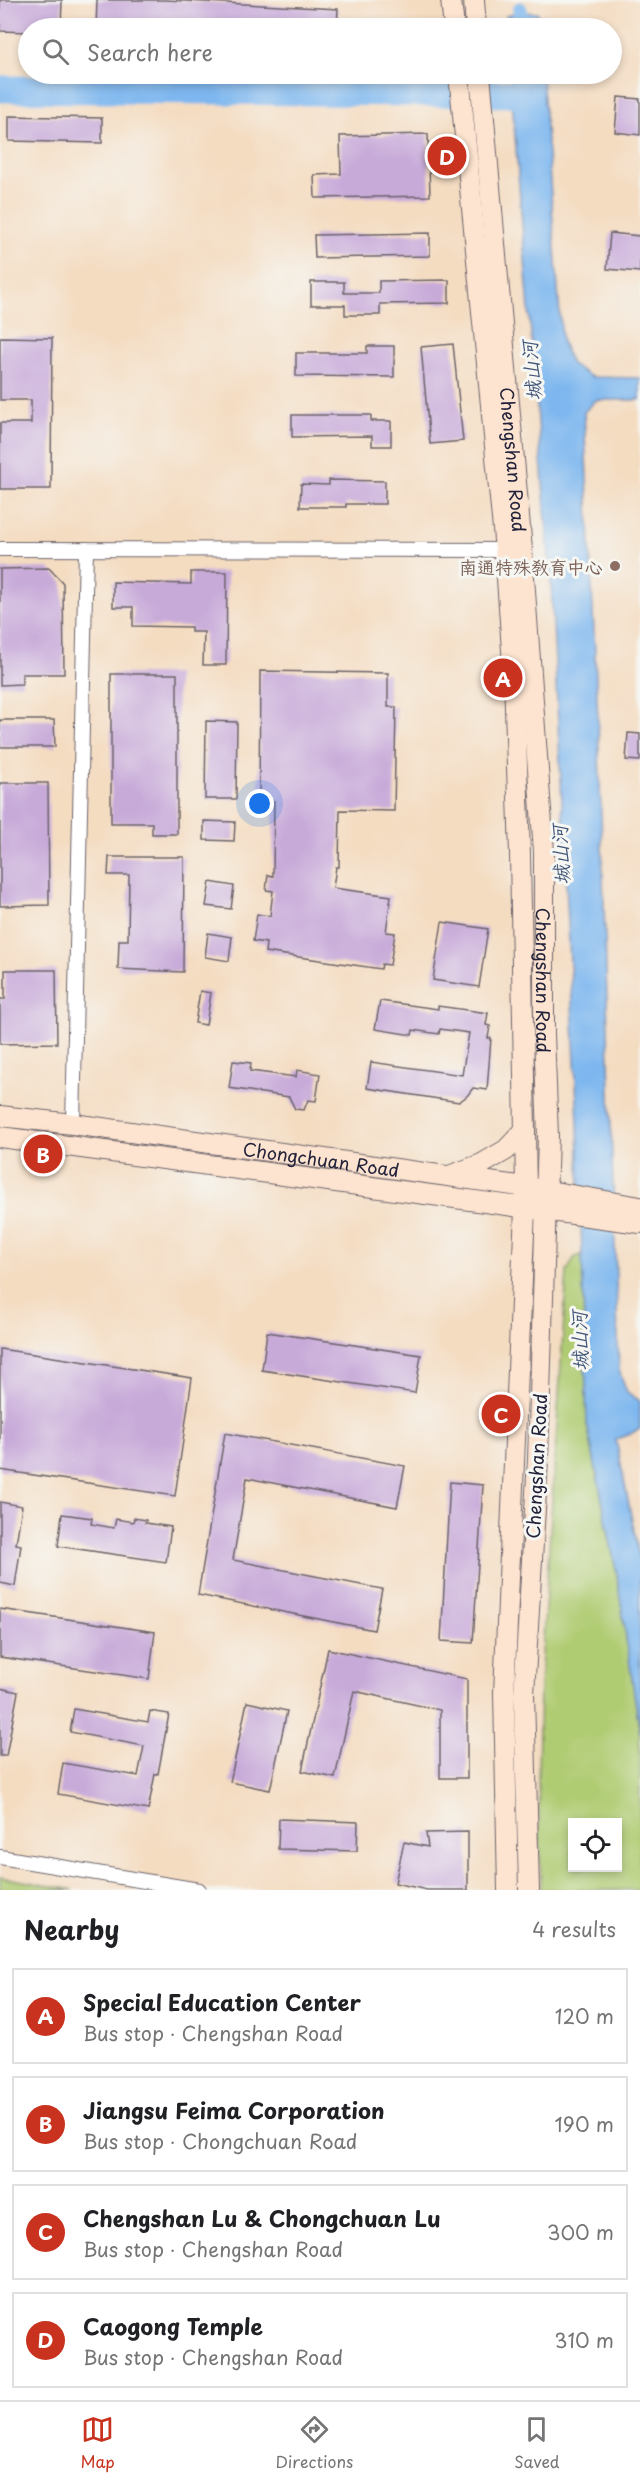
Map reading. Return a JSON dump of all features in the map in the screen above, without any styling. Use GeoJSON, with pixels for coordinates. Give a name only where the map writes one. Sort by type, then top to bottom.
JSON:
{"type":"FeatureCollection","features":[{"type":"Feature","properties":{"kind":"main road"},"geometry":{"type":"LineString","coordinates":[[452,0],[453,18]]}},
{"type":"Feature","properties":{"kind":"main road"},"geometry":{"type":"LineString","coordinates":[[474,0],[475,18]]}},
{"type":"Feature","properties":{"kind":"main road","name":"Chengshan Road"},"geometry":{"type":"LineString","coordinates":[[460,84],[514,550],[544,852],[544,1034],[548,1136],[556,1202],[524,1694],[528,1890]]}},
{"type":"Feature","properties":{"kind":"main road","name":"Chengshan Road"},"geometry":{"type":"LineString","coordinates":[[481,84],[514,550],[514,679],[520,854],[526,1187],[504,1694],[508,1890]]}},
{"type":"Feature","properties":{"kind":"main road","name":"Chongchuan Road"},"geometry":{"type":"LineString","coordinates":[[0,1116],[73,1124],[526,1187],[556,1202],[634,1214]]}},
{"type":"Feature","properties":{"kind":"main road"},"geometry":{"type":"LineString","coordinates":[[447,1177],[482,1164],[506,1150],[525,1130]]}},
{"type":"Feature","properties":{"kind":"main road","name":"Chongchuan Road"},"geometry":{"type":"LineString","coordinates":[[0,1137],[525,1208],[556,1202]]}},
{"type":"Feature","properties":{"kind":"street"},"geometry":{"type":"LineString","coordinates":[[0,549],[514,550]]}},
{"type":"Feature","properties":{"kind":"street"},"geometry":{"type":"LineString","coordinates":[[73,1124],[86,549]]}},
{"type":"Feature","properties":{"kind":"street"},"geometry":{"type":"LineString","coordinates":[[0,1857],[199,1890]]}},
{"type":"Feature","properties":{"kind":"green space"},"geometry":{"type":"Polygon","coordinates":[[[583,1254],[587,1424],[617,1575],[640,1734],[640,1890],[541,1890],[538,1777],[540,1686],[567,1272],[574,1258],[583,1254]]]}},
{"type":"Feature","properties":{"kind":"green space"},"geometry":{"type":"Polygon","coordinates":[[[0,1877],[74,1890],[0,1890],[0,1877]]]}},
{"type":"Feature","properties":{"kind":"water"},"geometry":{"type":"Polygon","coordinates":[[[520,12],[538,13],[538,18],[506,18],[506,16],[520,12]]]}},
{"type":"Feature","properties":{"kind":"water"},"geometry":{"type":"Polygon","coordinates":[[[511,84],[543,84],[562,342],[571,364],[591,377],[640,378],[640,400],[596,400],[584,412],[598,720],[619,1370],[627,1392],[640,1401],[640,1429],[616,1440],[640,1560],[640,1734],[617,1575],[587,1424],[578,1123],[551,583],[511,84]]]}},
{"type":"Feature","properties":{"kind":"building"},"geometry":{"type":"Polygon","coordinates":[[[0,0],[62,0],[61,18],[18,18],[18,32],[0,31],[0,0]]]}},
{"type":"Feature","properties":{"kind":"building"},"geometry":{"type":"Polygon","coordinates":[[[97,0],[166,0],[338,9],[338,18],[96,18],[97,0]]]}},
{"type":"Feature","properties":{"kind":"building"},"geometry":{"type":"Polygon","coordinates":[[[618,97],[640,99],[640,135],[615,132],[618,97]]]}},
{"type":"Feature","properties":{"kind":"building"},"geometry":{"type":"Polygon","coordinates":[[[9,116],[102,118],[102,143],[9,141],[9,116]]]}},
{"type":"Feature","properties":{"kind":"building"},"geometry":{"type":"Polygon","coordinates":[[[428,134],[430,196],[315,198],[314,175],[341,174],[340,136],[428,134]]]}},
{"type":"Feature","properties":{"kind":"building"},"geometry":{"type":"Polygon","coordinates":[[[430,233],[430,256],[315,258],[314,235],[430,233]]]}},
{"type":"Feature","properties":{"kind":"building"},"geometry":{"type":"Polygon","coordinates":[[[610,233],[640,236],[640,272],[607,269],[610,233]]]}},
{"type":"Feature","properties":{"kind":"building"},"geometry":{"type":"Polygon","coordinates":[[[449,280],[449,303],[380,304],[380,315],[345,315],[345,305],[311,305],[311,282],[344,282],[344,293],[379,293],[379,281],[449,280]]]}},
{"type":"Feature","properties":{"kind":"building"},"geometry":{"type":"Polygon","coordinates":[[[0,337],[52,338],[51,489],[0,489],[0,423],[31,423],[31,400],[0,400],[0,337]]]}},
{"type":"Feature","properties":{"kind":"building"},"geometry":{"type":"Polygon","coordinates":[[[453,344],[463,441],[430,444],[421,347],[453,344]]]}},
{"type":"Feature","properties":{"kind":"building"},"geometry":{"type":"Polygon","coordinates":[[[367,346],[394,346],[394,377],[296,376],[296,353],[367,353],[367,346]]]}},
{"type":"Feature","properties":{"kind":"building"},"geometry":{"type":"Polygon","coordinates":[[[292,415],[371,415],[371,421],[391,421],[391,446],[372,446],[372,436],[292,437],[292,415]]]}},
{"type":"Feature","properties":{"kind":"building"},"geometry":{"type":"Polygon","coordinates":[[[329,480],[385,481],[385,504],[300,507],[301,484],[329,485],[329,480]]]}},
{"type":"Feature","properties":{"kind":"building"},"geometry":{"type":"Polygon","coordinates":[[[49,568],[63,583],[64,674],[22,674],[22,684],[0,685],[0,569],[49,568]]]}},
{"type":"Feature","properties":{"kind":"building"},"geometry":{"type":"Polygon","coordinates":[[[191,572],[227,572],[226,665],[203,665],[204,632],[191,632],[191,627],[133,626],[133,607],[113,607],[113,582],[191,584],[191,572]]]}},
{"type":"Feature","properties":{"kind":"building"},"geometry":{"type":"Polygon","coordinates":[[[260,671],[388,673],[388,707],[396,707],[394,811],[340,810],[339,867],[336,867],[333,888],[391,896],[386,932],[395,933],[390,965],[382,964],[381,969],[265,952],[266,943],[253,941],[257,914],[270,916],[273,891],[266,890],[268,875],[273,876],[274,801],[259,800],[260,671]]]}},
{"type":"Feature","properties":{"kind":"building"},"geometry":{"type":"Polygon","coordinates":[[[111,674],[177,674],[177,834],[152,834],[152,823],[111,823],[111,674]]]}},
{"type":"Feature","properties":{"kind":"building"},"geometry":{"type":"Polygon","coordinates":[[[0,720],[54,720],[55,747],[0,747],[0,720]]]}},
{"type":"Feature","properties":{"kind":"building"},"geometry":{"type":"Polygon","coordinates":[[[206,721],[237,722],[236,799],[205,799],[206,721]]]}},
{"type":"Feature","properties":{"kind":"building"},"geometry":{"type":"Polygon","coordinates":[[[628,733],[640,734],[640,761],[626,760],[628,733]]]}},
{"type":"Feature","properties":{"kind":"building"},"geometry":{"type":"Polygon","coordinates":[[[0,783],[48,783],[49,905],[0,906],[0,783]]]}},
{"type":"Feature","properties":{"kind":"building"},"geometry":{"type":"Polygon","coordinates":[[[204,821],[235,822],[234,841],[204,840],[204,821]]]}},
{"type":"Feature","properties":{"kind":"building"},"geometry":{"type":"Polygon","coordinates":[[[109,857],[184,857],[183,972],[118,969],[119,940],[128,940],[129,875],[108,875],[109,857]]]}},
{"type":"Feature","properties":{"kind":"building"},"geometry":{"type":"Polygon","coordinates":[[[210,882],[234,886],[231,909],[206,906],[210,882]]]}},
{"type":"Feature","properties":{"kind":"building"},"geometry":{"type":"Polygon","coordinates":[[[442,922],[488,929],[479,987],[433,980],[442,922]]]}},
{"type":"Feature","properties":{"kind":"building"},"geometry":{"type":"Polygon","coordinates":[[[208,933],[232,937],[229,961],[205,957],[208,933]]]}},
{"type":"Feature","properties":{"kind":"building"},"geometry":{"type":"Polygon","coordinates":[[[5,970],[56,970],[57,1043],[0,1044],[0,999],[5,999],[5,970]]]}},
{"type":"Feature","properties":{"kind":"building"},"geometry":{"type":"Polygon","coordinates":[[[200,991],[211,993],[206,1025],[195,1023],[200,991]]]}},
{"type":"Feature","properties":{"kind":"building"},"geometry":{"type":"Polygon","coordinates":[[[380,1001],[488,1013],[486,1025],[490,1026],[488,1038],[491,1038],[487,1090],[473,1088],[459,1102],[367,1088],[371,1062],[462,1075],[469,1033],[440,1029],[439,1034],[413,1030],[412,1035],[375,1029],[380,1001]]]}},
{"type":"Feature","properties":{"kind":"building"},"geometry":{"type":"Polygon","coordinates":[[[233,1061],[251,1063],[250,1071],[296,1077],[297,1070],[320,1074],[316,1101],[308,1100],[304,1110],[295,1109],[289,1097],[229,1088],[233,1061]]]}},
{"type":"Feature","properties":{"kind":"building"},"geometry":{"type":"Polygon","coordinates":[[[267,1332],[421,1355],[415,1393],[262,1370],[267,1332]]]}},
{"type":"Feature","properties":{"kind":"building"},"geometry":{"type":"Polygon","coordinates":[[[0,1349],[192,1378],[175,1496],[0,1470],[0,1349]]]}},
{"type":"Feature","properties":{"kind":"building"},"geometry":{"type":"Polygon","coordinates":[[[225,1433],[405,1466],[397,1507],[247,1478],[233,1560],[382,1589],[374,1630],[198,1595],[225,1433]]]}},
{"type":"Feature","properties":{"kind":"building"},"geometry":{"type":"Polygon","coordinates":[[[450,1482],[483,1485],[473,1643],[441,1641],[450,1482]]]}},
{"type":"Feature","properties":{"kind":"building"},"geometry":{"type":"Polygon","coordinates":[[[0,1502],[22,1506],[16,1544],[21,1545],[15,1586],[0,1583],[0,1502]]]}},
{"type":"Feature","properties":{"kind":"building"},"geometry":{"type":"Polygon","coordinates":[[[62,1514],[92,1518],[91,1524],[114,1528],[116,1519],[133,1522],[134,1518],[146,1520],[145,1523],[171,1527],[166,1562],[58,1546],[62,1514]]]}},
{"type":"Feature","properties":{"kind":"building"},"geometry":{"type":"Polygon","coordinates":[[[0,1609],[155,1632],[149,1679],[0,1657],[0,1609]]]}},
{"type":"Feature","properties":{"kind":"building"},"geometry":{"type":"Polygon","coordinates":[[[328,1649],[467,1679],[467,1778],[440,1778],[440,1710],[354,1691],[335,1778],[302,1771],[328,1649]]]}},
{"type":"Feature","properties":{"kind":"building"},"geometry":{"type":"Polygon","coordinates":[[[0,1688],[18,1692],[6,1756],[0,1756],[0,1688]]]}},
{"type":"Feature","properties":{"kind":"building"},"geometry":{"type":"Polygon","coordinates":[[[247,1702],[287,1711],[270,1790],[230,1782],[247,1702]]]}},
{"type":"Feature","properties":{"kind":"building"},"geometry":{"type":"Polygon","coordinates":[[[74,1709],[148,1722],[150,1711],[169,1714],[158,1774],[155,1774],[148,1810],[58,1794],[63,1763],[138,1776],[144,1746],[70,1732],[74,1709]]]}},
{"type":"Feature","properties":{"kind":"building"},"geometry":{"type":"Polygon","coordinates":[[[279,1819],[358,1822],[357,1851],[278,1849],[279,1819]]]}},
{"type":"Feature","properties":{"kind":"building"},"geometry":{"type":"Polygon","coordinates":[[[468,1832],[468,1890],[427,1890],[395,1883],[404,1842],[428,1847],[426,1833],[468,1832]]]}},
{"type":"Feature","properties":{"kind":"waterway","name":"城山河"},"geometry":{"type":"LineString","coordinates":[[520,9],[520,18]]}},
{"type":"Feature","properties":{"kind":"waterway"},"geometry":{"type":"LineString","coordinates":[[0,89],[525,94]]}},
{"type":"Feature","properties":{"kind":"place","name":"Caogong Temple"},"geometry":{"type":"Point","coordinates":[447,156]}},
{"type":"Feature","properties":{"kind":"place","name":"南通特殊教育中心"},"geometry":{"type":"Point","coordinates":[615,566]}},
{"type":"Feature","properties":{"kind":"place","name":"Special Education Center"},"geometry":{"type":"Point","coordinates":[503,678]}},
{"type":"Feature","properties":{"kind":"place","name":"Jiangsu Feima Corporation"},"geometry":{"type":"Point","coordinates":[43,1154]}},
{"type":"Feature","properties":{"kind":"place","name":"Chengshan Lu & Chongchuan Lu"},"geometry":{"type":"Point","coordinates":[501,1414]}}]}
